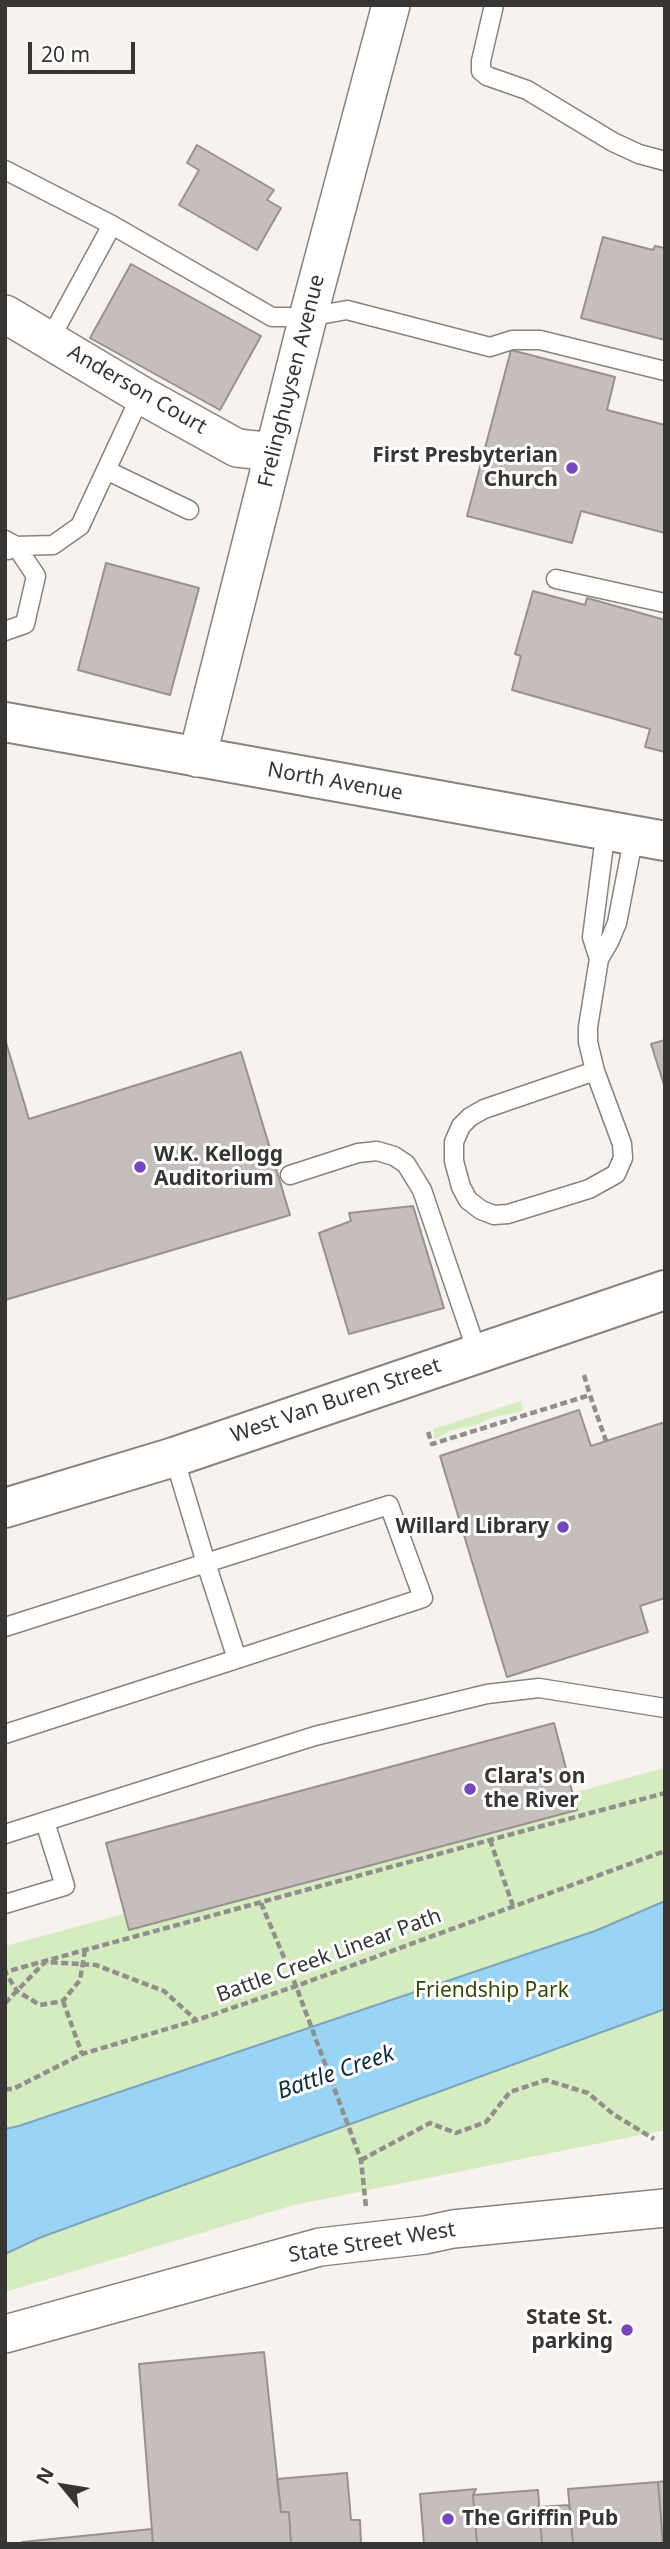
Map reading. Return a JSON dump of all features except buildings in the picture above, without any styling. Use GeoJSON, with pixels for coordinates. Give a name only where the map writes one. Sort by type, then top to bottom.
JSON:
{"type":"FeatureCollection","features":[{"type":"Feature","properties":{"kind":"street","name":"Frelinghuysen Avenue"},"geometry":{"type":"LineString","coordinates":[[197,758],[308,317],[391,5]]}},
{"type":"Feature","properties":{"kind":"street","name":"Anderson Court"},"geometry":{"type":"LineString","coordinates":[[5,314],[141,395],[237,448],[274,452]]}},
{"type":"Feature","properties":{"kind":"street","name":"North Avenue"},"geometry":{"type":"LineString","coordinates":[[5,722],[635,835]]}},
{"type":"Feature","properties":{"kind":"street","name":"West Van Buren Street"},"geometry":{"type":"LineString","coordinates":[[5,1508],[174,1457],[665,1290]]}},
{"type":"Feature","properties":{"kind":"street","name":"State Street West"},"geometry":{"type":"LineString","coordinates":[[5,2334],[320,2246],[425,2235],[453,2229],[665,2208]]}},
{"type":"Feature","properties":{"kind":"lane"},"geometry":{"type":"LineString","coordinates":[[495,5],[481,71],[487,76],[527,90],[613,142],[639,154],[665,161]]}},
{"type":"Feature","properties":{"kind":"lane"},"geometry":{"type":"LineString","coordinates":[[5,170],[112,225],[272,317],[308,317],[347,310],[490,347],[512,340],[540,340],[665,371]]}},
{"type":"Feature","properties":{"kind":"lane"},"geometry":{"type":"LineString","coordinates":[[50,339],[112,225]]}},
{"type":"Feature","properties":{"kind":"lane"},"geometry":{"type":"LineString","coordinates":[[9,546],[52,545],[80,526],[108,471],[141,395]]}},
{"type":"Feature","properties":{"kind":"lane"},"geometry":{"type":"LineString","coordinates":[[108,471],[189,510]]}},
{"type":"Feature","properties":{"kind":"lane"},"geometry":{"type":"LineString","coordinates":[[5,631],[26,624],[36,576],[9,546]]}},
{"type":"Feature","properties":{"kind":"lane"},"geometry":{"type":"LineString","coordinates":[[556,579],[665,603]]}},
{"type":"Feature","properties":{"kind":"lane"},"geometry":{"type":"LineString","coordinates":[[598,959],[610,942],[617,923],[635,835]]}},
{"type":"Feature","properties":{"kind":"lane"},"geometry":{"type":"LineString","coordinates":[[595,1071],[484,1110],[470,1117],[461,1126],[454,1142],[454,1161],[461,1187],[468,1200],[481,1210],[494,1215],[509,1214],[589,1189],[616,1174],[622,1158],[622,1144],[595,1071],[588,1042],[598,959],[592,937],[635,835]]}},
{"type":"Feature","properties":{"kind":"lane"},"geometry":{"type":"LineString","coordinates":[[290,1175],[358,1153],[377,1152],[394,1156],[406,1164],[422,1190],[477,1352]]}},
{"type":"Feature","properties":{"kind":"lane"},"geometry":{"type":"LineString","coordinates":[[174,1457],[237,1659]]}},
{"type":"Feature","properties":{"kind":"lane"},"geometry":{"type":"LineString","coordinates":[[5,1627],[389,1504],[423,1598],[5,1734]]}},
{"type":"Feature","properties":{"kind":"lane"},"geometry":{"type":"LineString","coordinates":[[5,1834],[316,1736],[487,1694],[539,1688],[665,1708]]}},
{"type":"Feature","properties":{"kind":"lane"},"geometry":{"type":"LineString","coordinates":[[5,1904],[65,1886],[45,1822]]}},
{"type":"Feature","properties":{"kind":"path"},"geometry":{"type":"LineString","coordinates":[[584,1375],[606,1441]]}},
{"type":"Feature","properties":{"kind":"path"},"geometry":{"type":"LineString","coordinates":[[428,1432],[432,1444],[590,1395]]}},
{"type":"Feature","properties":{"kind":"path"},"geometry":{"type":"LineString","coordinates":[[85,1950],[80,1980],[63,2001],[40,2005],[17,1991],[5,1972],[45,1962],[85,1950],[490,1840],[664,1794]]}},
{"type":"Feature","properties":{"kind":"path"},"geometry":{"type":"LineString","coordinates":[[490,1840],[513,1906]]}},
{"type":"Feature","properties":{"kind":"path","name":"Battle Creek Linear Path"},"geometry":{"type":"LineString","coordinates":[[5,2089],[13,2089],[82,2054],[197,2020],[296,1986],[665,1851]]}},
{"type":"Feature","properties":{"kind":"path"},"geometry":{"type":"LineString","coordinates":[[261,1903],[296,1986],[361,2160],[366,2208]]}},
{"type":"Feature","properties":{"kind":"path"},"geometry":{"type":"LineString","coordinates":[[5,2003],[45,1962],[96,1965],[164,1991],[197,2020]]}},
{"type":"Feature","properties":{"kind":"path"},"geometry":{"type":"LineString","coordinates":[[63,2001],[82,2054]]}},
{"type":"Feature","properties":{"kind":"path"},"geometry":{"type":"LineString","coordinates":[[361,2160],[429,2123],[456,2133],[486,2122],[510,2092],[547,2080],[588,2093],[613,2114],[654,2139]]}},
{"type":"Feature","properties":{"kind":"green space"},"geometry":{"type":"Polygon","coordinates":[[[521,1401],[523,1409],[519,1412],[452,1430],[435,1439],[433,1429],[521,1401]]]}},
{"type":"Feature","properties":{"kind":"green space","name":"Friendship Park"},"geometry":{"type":"Polygon","coordinates":[[[665,1768],[665,2130],[294,2205],[5,2292],[5,1946],[665,1768]]]}},
{"type":"Feature","properties":{"kind":"water","name":"Battle Creek"},"geometry":{"type":"Polygon","coordinates":[[[665,1901],[665,2009],[39,2238],[5,2254],[5,2129],[595,1931],[665,1901]]]}},
{"type":"Feature","properties":{"kind":"place","name":"First Presbyterian Church"},"geometry":{"type":"Point","coordinates":[572,468]}},
{"type":"Feature","properties":{"kind":"place","name":"W.K. Kellogg Auditorium"},"geometry":{"type":"Point","coordinates":[140,1167]}},
{"type":"Feature","properties":{"kind":"place","name":"Willard Library"},"geometry":{"type":"Point","coordinates":[563,1527]}},
{"type":"Feature","properties":{"kind":"place","name":"Clara's on the River"},"geometry":{"type":"Point","coordinates":[470,1789]}},
{"type":"Feature","properties":{"kind":"place","name":"State St. parking"},"geometry":{"type":"Point","coordinates":[627,2330]}},
{"type":"Feature","properties":{"kind":"place","name":"The Griffin Pub"},"geometry":{"type":"Point","coordinates":[448,2519]}}]}
